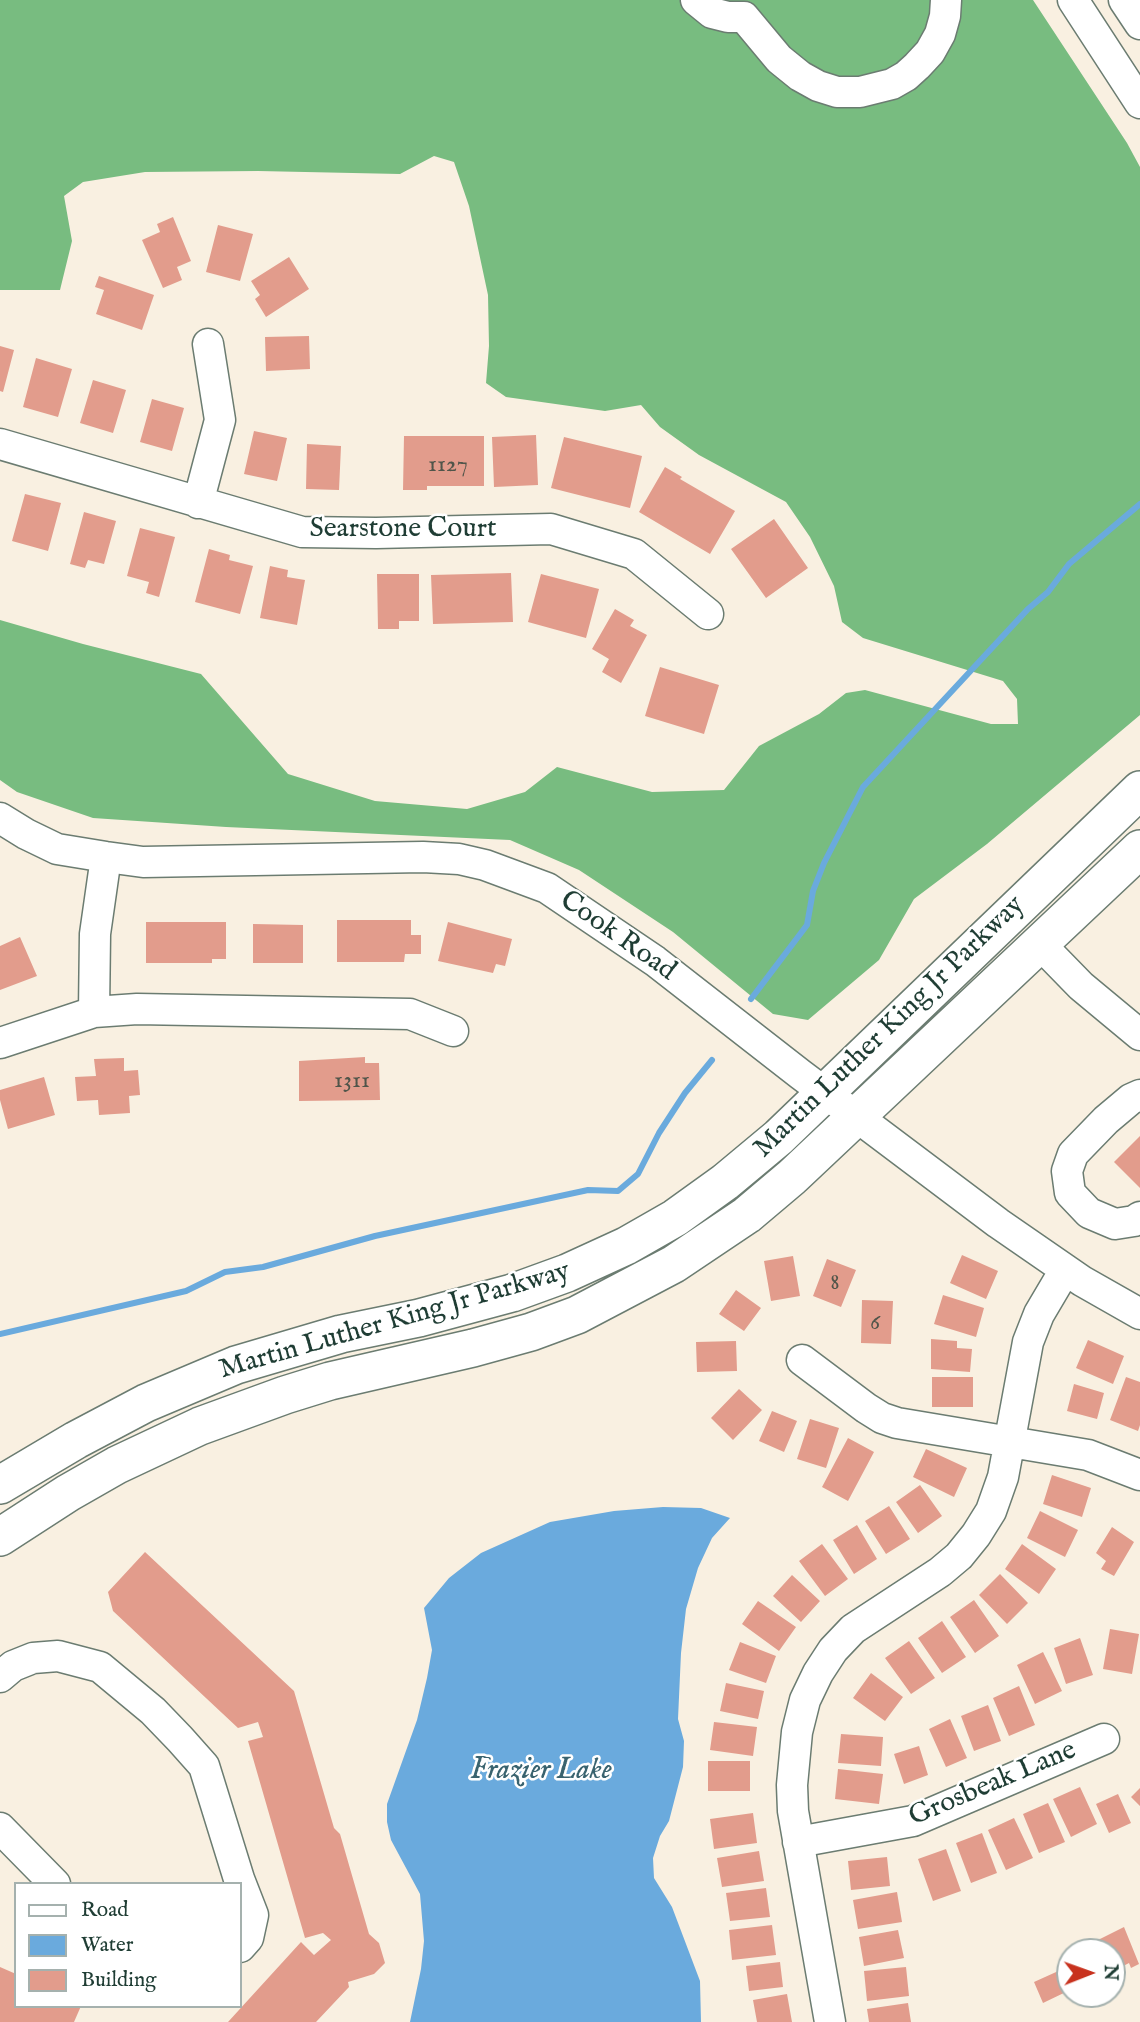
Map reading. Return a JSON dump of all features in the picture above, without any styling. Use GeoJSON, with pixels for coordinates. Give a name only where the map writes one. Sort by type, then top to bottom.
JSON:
{"type":"FeatureCollection","features":[{"type":"Feature","properties":{"kind":"main road","name":"Martin Luther King Jr Parkway"},"geometry":{"type":"LineString","coordinates":[[0,1485],[146,1403],[236,1365],[341,1334],[419,1318],[512,1293],[614,1252],[675,1218],[725,1182],[779,1137],[1140,790]]}},
{"type":"Feature","properties":{"kind":"main road","name":"Martin Luther King Jr Parkway"},"geometry":{"type":"LineString","coordinates":[[0,1537],[117,1465],[242,1410],[330,1381],[531,1332],[588,1310],[674,1264],[715,1238],[792,1177],[1140,849]]}},
{"type":"Feature","properties":{"kind":"street"},"geometry":{"type":"LineString","coordinates":[[696,0],[712,13],[728,18],[750,8],[779,59],[800,76],[837,92],[876,90],[892,84],[918,66],[940,34],[946,0]]}},
{"type":"Feature","properties":{"kind":"street"},"geometry":{"type":"LineString","coordinates":[[1073,0],[1140,103]]}},
{"type":"Feature","properties":{"kind":"street"},"geometry":{"type":"LineString","coordinates":[[1124,0],[1140,24]]}},
{"type":"Feature","properties":{"kind":"street"},"geometry":{"type":"LineString","coordinates":[[198,503],[220,420],[208,344]]}},
{"type":"Feature","properties":{"kind":"street","name":"Searstone Court"},"geometry":{"type":"LineString","coordinates":[[0,444],[302,532],[551,529],[634,554],[708,614]]}},
{"type":"Feature","properties":{"kind":"street","name":"Cook Road"},"geometry":{"type":"LineString","coordinates":[[0,818],[57,849],[143,862],[423,857],[458,859],[485,865],[547,888],[655,961],[824,1093],[998,1223],[1065,1270],[1134,1301]]}},
{"type":"Feature","properties":{"kind":"street"},"geometry":{"type":"LineString","coordinates":[[94,1012],[95,934],[106,857]]}},
{"type":"Feature","properties":{"kind":"street"},"geometry":{"type":"LineString","coordinates":[[1040,944],[1081,986],[1140,1035]]}},
{"type":"Feature","properties":{"kind":"street"},"geometry":{"type":"LineString","coordinates":[[0,1043],[94,1012],[137,1009],[410,1014],[453,1031]]}},
{"type":"Feature","properties":{"kind":"street"},"geometry":{"type":"LineString","coordinates":[[1140,1096],[1106,1120],[1073,1154],[1067,1171],[1070,1193],[1089,1213],[1115,1224],[1134,1221],[1140,1217]]}},
{"type":"Feature","properties":{"kind":"street"},"geometry":{"type":"LineString","coordinates":[[830,2022],[793,1811],[792,1785],[797,1732],[805,1700],[833,1650],[853,1629],[940,1572],[976,1535],[991,1511],[1003,1477],[1028,1342],[1038,1314],[1065,1270]]}},
{"type":"Feature","properties":{"kind":"street"},"geometry":{"type":"LineString","coordinates":[[803,1360],[882,1418],[897,1423],[1088,1455],[1140,1475]]}},
{"type":"Feature","properties":{"kind":"street"},"geometry":{"type":"LineString","coordinates":[[0,1676],[13,1666],[33,1658],[58,1656],[100,1667],[153,1711],[204,1766],[240,1882]]}},
{"type":"Feature","properties":{"kind":"street","name":"Grosbeak Lane"},"geometry":{"type":"LineString","coordinates":[[798,1842],[912,1821],[1104,1739]]}},
{"type":"Feature","properties":{"kind":"street"},"geometry":{"type":"LineString","coordinates":[[0,1828],[53,1882]]}},
{"type":"Feature","properties":{"kind":"street"},"geometry":{"type":"LineString","coordinates":[[242,1887],[253,1915],[248,1938],[242,1945]]}},
{"type":"Feature","properties":{"kind":"green space"},"geometry":{"type":"Polygon","coordinates":[[[0,0],[1033,0],[1140,167],[1140,715],[987,844],[914,899],[879,960],[808,1020],[773,1014],[673,932],[579,870],[510,840],[93,818],[17,792],[0,780],[0,620],[201,674],[288,774],[375,801],[467,809],[525,792],[557,767],[652,792],[724,790],[759,746],[819,714],[846,693],[865,690],[991,724],[1018,724],[1017,699],[1003,681],[863,638],[842,622],[834,586],[810,537],[786,502],[699,455],[660,427],[641,405],[605,411],[506,397],[486,383],[489,346],[488,295],[469,206],[454,162],[434,156],[400,174],[145,172],[83,182],[64,196],[72,241],[60,290],[0,290],[0,0]]]}},
{"type":"Feature","properties":{"kind":"water","name":"Frazier Lake"},"geometry":{"type":"Polygon","coordinates":[[[663,1507],[701,1508],[730,1518],[712,1538],[698,1568],[686,1609],[678,1719],[684,1741],[683,1767],[669,1821],[660,1836],[653,1858],[654,1878],[672,1907],[700,1981],[701,2022],[410,2022],[424,1941],[420,1894],[391,1840],[387,1804],[417,1720],[427,1678],[432,1650],[424,1608],[449,1578],[481,1553],[550,1522],[614,1511],[663,1507]]]}},
{"type":"Feature","properties":{"kind":"building"},"geometry":{"type":"Polygon","coordinates":[[[173,217],[191,261],[177,267],[182,280],[163,288],[142,240],[160,232],[157,224],[173,217]]]}},
{"type":"Feature","properties":{"kind":"building"},"geometry":{"type":"Polygon","coordinates":[[[218,225],[253,234],[240,281],[206,272],[218,225]]]}},
{"type":"Feature","properties":{"kind":"building"},"geometry":{"type":"Polygon","coordinates":[[[289,257],[309,289],[266,317],[255,299],[260,295],[251,281],[289,257]]]}},
{"type":"Feature","properties":{"kind":"building"},"geometry":{"type":"Polygon","coordinates":[[[99,276],[154,295],[142,330],[96,314],[104,290],[95,287],[99,276]]]}},
{"type":"Feature","properties":{"kind":"building"},"geometry":{"type":"Polygon","coordinates":[[[309,336],[310,369],[266,371],[265,337],[309,336]]]}},
{"type":"Feature","properties":{"kind":"building"},"geometry":{"type":"Polygon","coordinates":[[[0,346],[14,350],[3,392],[0,391],[0,346]]]}},
{"type":"Feature","properties":{"kind":"building"},"geometry":{"type":"Polygon","coordinates":[[[36,358],[72,369],[58,417],[23,407],[36,358]]]}},
{"type":"Feature","properties":{"kind":"building"},"geometry":{"type":"Polygon","coordinates":[[[93,380],[126,390],[113,433],[80,423],[93,380]]]}},
{"type":"Feature","properties":{"kind":"building"},"geometry":{"type":"Polygon","coordinates":[[[152,399],[184,408],[172,451],[140,442],[152,399]]]}},
{"type":"Feature","properties":{"kind":"building"},"geometry":{"type":"Polygon","coordinates":[[[254,431],[287,438],[277,481],[244,474],[254,431]]]}},
{"type":"Feature","properties":{"kind":"building"},"geometry":{"type":"Polygon","coordinates":[[[536,435],[538,485],[494,487],[492,437],[536,435]]]}},
{"type":"Feature","properties":{"kind":"building"},"geometry":{"type":"Polygon","coordinates":[[[404,436],[484,436],[484,486],[427,486],[427,490],[403,490],[404,436]]]}},
{"type":"Feature","properties":{"kind":"building"},"geometry":{"type":"Polygon","coordinates":[[[564,437],[642,456],[630,508],[551,488],[564,437]]]}},
{"type":"Feature","properties":{"kind":"building"},"geometry":{"type":"Polygon","coordinates":[[[307,444],[341,446],[339,490],[306,489],[307,444]]]}},
{"type":"Feature","properties":{"kind":"building"},"geometry":{"type":"Polygon","coordinates":[[[665,467],[682,477],[680,479],[735,511],[710,554],[639,512],[665,467]]]}},
{"type":"Feature","properties":{"kind":"building"},"geometry":{"type":"Polygon","coordinates":[[[25,494],[61,503],[48,551],[12,541],[25,494]]]}},
{"type":"Feature","properties":{"kind":"building"},"geometry":{"type":"Polygon","coordinates":[[[84,512],[116,521],[104,564],[88,560],[85,568],[70,564],[84,512]]]}},
{"type":"Feature","properties":{"kind":"building"},"geometry":{"type":"Polygon","coordinates":[[[774,519],[808,568],[766,598],[731,549],[774,519]]]}},
{"type":"Feature","properties":{"kind":"building"},"geometry":{"type":"Polygon","coordinates":[[[140,528],[175,537],[159,597],[146,593],[149,582],[127,576],[140,528]]]}},
{"type":"Feature","properties":{"kind":"building"},"geometry":{"type":"Polygon","coordinates":[[[209,549],[230,555],[229,560],[253,566],[240,614],[195,602],[209,549]]]}},
{"type":"Feature","properties":{"kind":"building"},"geometry":{"type":"Polygon","coordinates":[[[270,566],[288,570],[287,577],[305,580],[297,625],[260,618],[270,566]]]}},
{"type":"Feature","properties":{"kind":"building"},"geometry":{"type":"Polygon","coordinates":[[[511,573],[513,622],[433,624],[431,575],[511,573]]]}},
{"type":"Feature","properties":{"kind":"building"},"geometry":{"type":"Polygon","coordinates":[[[377,574],[419,574],[419,621],[399,621],[399,629],[378,629],[377,574]]]}},
{"type":"Feature","properties":{"kind":"building"},"geometry":{"type":"Polygon","coordinates":[[[541,574],[599,589],[586,638],[528,622],[541,574]]]}},
{"type":"Feature","properties":{"kind":"building"},"geometry":{"type":"Polygon","coordinates":[[[615,609],[634,620],[630,626],[647,635],[621,683],[602,672],[609,659],[592,649],[615,609]]]}},
{"type":"Feature","properties":{"kind":"building"},"geometry":{"type":"Polygon","coordinates":[[[660,667],[719,685],[704,734],[645,716],[660,667]]]}},
{"type":"Feature","properties":{"kind":"building"},"geometry":{"type":"Polygon","coordinates":[[[337,920],[411,920],[411,935],[421,935],[421,954],[405,954],[404,962],[337,962],[337,920]]]}},
{"type":"Feature","properties":{"kind":"building"},"geometry":{"type":"Polygon","coordinates":[[[146,922],[226,922],[226,959],[212,959],[212,963],[146,963],[146,922]]]}},
{"type":"Feature","properties":{"kind":"building"},"geometry":{"type":"Polygon","coordinates":[[[448,922],[512,939],[505,966],[496,964],[493,973],[438,961],[448,922]]]}},
{"type":"Feature","properties":{"kind":"building"},"geometry":{"type":"Polygon","coordinates":[[[253,924],[303,925],[303,963],[253,963],[253,924]]]}},
{"type":"Feature","properties":{"kind":"building"},"geometry":{"type":"Polygon","coordinates":[[[20,937],[37,976],[0,990],[0,946],[20,937]]]}},
{"type":"Feature","properties":{"kind":"building"},"geometry":{"type":"Polygon","coordinates":[[[365,1057],[365,1063],[379,1063],[380,1100],[299,1101],[299,1061],[365,1057]]]}},
{"type":"Feature","properties":{"kind":"building"},"geometry":{"type":"Polygon","coordinates":[[[124,1058],[124,1071],[138,1070],[140,1095],[129,1096],[130,1113],[99,1115],[98,1100],[77,1101],[75,1077],[96,1076],[94,1059],[124,1058]]]}},
{"type":"Feature","properties":{"kind":"building"},"geometry":{"type":"Polygon","coordinates":[[[44,1077],[55,1115],[8,1129],[0,1090],[44,1077]]]}},
{"type":"Feature","properties":{"kind":"building"},"geometry":{"type":"Polygon","coordinates":[[[1140,1136],[1140,1188],[1114,1162],[1140,1136]]]}},
{"type":"Feature","properties":{"kind":"building"},"geometry":{"type":"Polygon","coordinates":[[[962,1255],[998,1271],[986,1299],[950,1283],[962,1255]]]}},
{"type":"Feature","properties":{"kind":"building"},"geometry":{"type":"Polygon","coordinates":[[[793,1256],[800,1296],[771,1301],[764,1261],[793,1256]]]}},
{"type":"Feature","properties":{"kind":"building"},"geometry":{"type":"Polygon","coordinates":[[[827,1259],[856,1270],[841,1307],[813,1296],[827,1259]]]}},
{"type":"Feature","properties":{"kind":"building"},"geometry":{"type":"Polygon","coordinates":[[[736,1290],[761,1308],[744,1331],[719,1314],[736,1290]]]}},
{"type":"Feature","properties":{"kind":"building"},"geometry":{"type":"Polygon","coordinates":[[[943,1295],[984,1308],[976,1337],[934,1324],[943,1295]]]}},
{"type":"Feature","properties":{"kind":"building"},"geometry":{"type":"Polygon","coordinates":[[[862,1300],[893,1301],[891,1344],[861,1343],[862,1300]]]}},
{"type":"Feature","properties":{"kind":"building"},"geometry":{"type":"Polygon","coordinates":[[[931,1339],[957,1341],[957,1348],[972,1349],[970,1372],[931,1369],[931,1339]]]}},
{"type":"Feature","properties":{"kind":"building"},"geometry":{"type":"Polygon","coordinates":[[[1088,1340],[1124,1356],[1113,1384],[1076,1368],[1088,1340]]]}},
{"type":"Feature","properties":{"kind":"building"},"geometry":{"type":"Polygon","coordinates":[[[736,1341],[737,1371],[697,1372],[696,1342],[736,1341]]]}},
{"type":"Feature","properties":{"kind":"building"},"geometry":{"type":"Polygon","coordinates":[[[932,1377],[973,1377],[973,1407],[932,1407],[932,1377]]]}},
{"type":"Feature","properties":{"kind":"building"},"geometry":{"type":"Polygon","coordinates":[[[1126,1377],[1140,1382],[1138,1431],[1110,1420],[1126,1377]]]}},
{"type":"Feature","properties":{"kind":"building"},"geometry":{"type":"Polygon","coordinates":[[[1074,1384],[1104,1393],[1097,1419],[1067,1411],[1074,1384]]]}},
{"type":"Feature","properties":{"kind":"building"},"geometry":{"type":"Polygon","coordinates":[[[739,1389],[762,1410],[733,1440],[711,1418],[739,1389]]]}},
{"type":"Feature","properties":{"kind":"building"},"geometry":{"type":"Polygon","coordinates":[[[772,1411],[797,1421],[784,1452],[759,1441],[772,1411]]]}},
{"type":"Feature","properties":{"kind":"building"},"geometry":{"type":"Polygon","coordinates":[[[810,1419],[839,1428],[826,1468],[797,1459],[810,1419]]]}},
{"type":"Feature","properties":{"kind":"building"},"geometry":{"type":"Polygon","coordinates":[[[848,1438],[874,1452],[848,1501],[822,1487],[848,1438]]]}},
{"type":"Feature","properties":{"kind":"building"},"geometry":{"type":"Polygon","coordinates":[[[926,1449],[967,1468],[954,1497],[913,1477],[926,1449]]]}},
{"type":"Feature","properties":{"kind":"building"},"geometry":{"type":"Polygon","coordinates":[[[1052,1475],[1091,1488],[1082,1517],[1043,1504],[1052,1475]]]}},
{"type":"Feature","properties":{"kind":"building"},"geometry":{"type":"Polygon","coordinates":[[[920,1485],[942,1516],[918,1533],[896,1502],[920,1485]]]}},
{"type":"Feature","properties":{"kind":"building"},"geometry":{"type":"Polygon","coordinates":[[[889,1506],[910,1539],[886,1554],[865,1521],[889,1506]]]}},
{"type":"Feature","properties":{"kind":"building"},"geometry":{"type":"Polygon","coordinates":[[[1040,1511],[1078,1530],[1065,1557],[1027,1538],[1040,1511]]]}},
{"type":"Feature","properties":{"kind":"building"},"geometry":{"type":"Polygon","coordinates":[[[857,1525],[877,1559],[854,1574],[833,1540],[857,1525]]]}},
{"type":"Feature","properties":{"kind":"building"},"geometry":{"type":"Polygon","coordinates":[[[1112,1527],[1134,1542],[1114,1576],[1101,1569],[1106,1561],[1096,1553],[1112,1527]]]}},
{"type":"Feature","properties":{"kind":"building"},"geometry":{"type":"Polygon","coordinates":[[[822,1544],[848,1579],[825,1596],[799,1561],[822,1544]]]}},
{"type":"Feature","properties":{"kind":"building"},"geometry":{"type":"Polygon","coordinates":[[[1022,1544],[1056,1569],[1039,1594],[1005,1569],[1022,1544]]]}},
{"type":"Feature","properties":{"kind":"building"},"geometry":{"type":"Polygon","coordinates":[[[145,1552],[294,1691],[334,1828],[340,1834],[369,1934],[379,1943],[385,1963],[374,1974],[348,1982],[349,1987],[316,2022],[228,2022],[301,1942],[314,1955],[331,1940],[323,1933],[305,1938],[248,1741],[263,1737],[258,1722],[238,1728],[113,1611],[108,1592],[145,1552]]]}},
{"type":"Feature","properties":{"kind":"building"},"geometry":{"type":"Polygon","coordinates":[[[1000,1574],[1028,1603],[1007,1624],[979,1595],[1000,1574]]]}},
{"type":"Feature","properties":{"kind":"building"},"geometry":{"type":"Polygon","coordinates":[[[792,1575],[820,1601],[801,1622],[773,1596],[792,1575]]]}},
{"type":"Feature","properties":{"kind":"building"},"geometry":{"type":"Polygon","coordinates":[[[974,1600],[999,1636],[975,1653],[950,1617],[974,1600]]]}},
{"type":"Feature","properties":{"kind":"building"},"geometry":{"type":"Polygon","coordinates":[[[758,1601],[796,1627],[779,1651],[742,1624],[758,1601]]]}},
{"type":"Feature","properties":{"kind":"building"},"geometry":{"type":"Polygon","coordinates":[[[942,1621],[966,1657],[942,1673],[918,1638],[942,1621]]]}},
{"type":"Feature","properties":{"kind":"building"},"geometry":{"type":"Polygon","coordinates":[[[1110,1629],[1139,1634],[1132,1674],[1103,1669],[1110,1629]]]}},
{"type":"Feature","properties":{"kind":"building"},"geometry":{"type":"Polygon","coordinates":[[[1080,1638],[1093,1675],[1066,1684],[1054,1648],[1080,1638]]]}},
{"type":"Feature","properties":{"kind":"building"},"geometry":{"type":"Polygon","coordinates":[[[909,1641],[935,1678],[911,1694],[885,1658],[909,1641]]]}},
{"type":"Feature","properties":{"kind":"building"},"geometry":{"type":"Polygon","coordinates":[[[740,1642],[776,1656],[766,1683],[729,1670],[740,1642]]]}},
{"type":"Feature","properties":{"kind":"building"},"geometry":{"type":"Polygon","coordinates":[[[1043,1652],[1062,1691],[1035,1704],[1017,1665],[1043,1652]]]}},
{"type":"Feature","properties":{"kind":"building"},"geometry":{"type":"Polygon","coordinates":[[[871,1673],[903,1697],[885,1721],[853,1698],[871,1673]]]}},
{"type":"Feature","properties":{"kind":"building"},"geometry":{"type":"Polygon","coordinates":[[[726,1683],[764,1691],[758,1719],[720,1711],[726,1683]]]}},
{"type":"Feature","properties":{"kind":"building"},"geometry":{"type":"Polygon","coordinates":[[[1019,1686],[1035,1725],[1009,1736],[993,1698],[1019,1686]]]}},
{"type":"Feature","properties":{"kind":"building"},"geometry":{"type":"Polygon","coordinates":[[[988,1705],[1001,1741],[974,1751],[961,1716],[988,1705]]]}},
{"type":"Feature","properties":{"kind":"building"},"geometry":{"type":"Polygon","coordinates":[[[950,1719],[967,1758],[946,1767],[929,1729],[950,1719]]]}},
{"type":"Feature","properties":{"kind":"building"},"geometry":{"type":"Polygon","coordinates":[[[714,1722],[757,1727],[753,1756],[710,1750],[714,1722]]]}},
{"type":"Feature","properties":{"kind":"building"},"geometry":{"type":"Polygon","coordinates":[[[841,1734],[883,1737],[881,1766],[838,1763],[841,1734]]]}},
{"type":"Feature","properties":{"kind":"building"},"geometry":{"type":"Polygon","coordinates":[[[919,1746],[928,1775],[904,1784],[894,1754],[919,1746]]]}},
{"type":"Feature","properties":{"kind":"building"},"geometry":{"type":"Polygon","coordinates":[[[708,1761],[750,1761],[750,1791],[708,1791],[708,1761]]]}},
{"type":"Feature","properties":{"kind":"building"},"geometry":{"type":"Polygon","coordinates":[[[838,1769],[883,1774],[879,1804],[835,1799],[838,1769]]]}},
{"type":"Feature","properties":{"kind":"building"},"geometry":{"type":"Polygon","coordinates":[[[1080,1787],[1097,1824],[1071,1837],[1053,1799],[1080,1787]]]}},
{"type":"Feature","properties":{"kind":"building"},"geometry":{"type":"Polygon","coordinates":[[[1140,1788],[1140,1806],[1131,1797],[1140,1788]]]}},
{"type":"Feature","properties":{"kind":"building"},"geometry":{"type":"Polygon","coordinates":[[[1118,1794],[1131,1823],[1109,1833],[1096,1804],[1118,1794]]]}},
{"type":"Feature","properties":{"kind":"building"},"geometry":{"type":"Polygon","coordinates":[[[1048,1803],[1065,1842],[1039,1853],[1023,1814],[1048,1803]]]}},
{"type":"Feature","properties":{"kind":"building"},"geometry":{"type":"Polygon","coordinates":[[[753,1813],[757,1843],[714,1849],[710,1819],[753,1813]]]}},
{"type":"Feature","properties":{"kind":"building"},"geometry":{"type":"Polygon","coordinates":[[[1014,1818],[1033,1858],[1006,1870],[988,1830],[1014,1818]]]}},
{"type":"Feature","properties":{"kind":"building"},"geometry":{"type":"Polygon","coordinates":[[[982,1833],[997,1873],[971,1883],[956,1843],[982,1833]]]}},
{"type":"Feature","properties":{"kind":"building"},"geometry":{"type":"Polygon","coordinates":[[[946,1849],[961,1891],[933,1901],[918,1859],[946,1849]]]}},
{"type":"Feature","properties":{"kind":"building"},"geometry":{"type":"Polygon","coordinates":[[[759,1851],[764,1881],[722,1887],[717,1858],[759,1851]]]}},
{"type":"Feature","properties":{"kind":"building"},"geometry":{"type":"Polygon","coordinates":[[[887,1857],[890,1886],[851,1890],[848,1861],[887,1857]]]}},
{"type":"Feature","properties":{"kind":"building"},"geometry":{"type":"Polygon","coordinates":[[[766,1888],[770,1917],[730,1921],[726,1893],[766,1888]]]}},
{"type":"Feature","properties":{"kind":"building"},"geometry":{"type":"Polygon","coordinates":[[[897,1892],[902,1922],[858,1929],[853,1900],[897,1892]]]}},
{"type":"Feature","properties":{"kind":"building"},"geometry":{"type":"Polygon","coordinates":[[[772,1925],[776,1955],[732,1960],[729,1930],[772,1925]]]}},
{"type":"Feature","properties":{"kind":"building"},"geometry":{"type":"Polygon","coordinates":[[[1124,1927],[1139,1964],[1131,1968],[1129,1963],[1126,1965],[1126,1938],[1102,1938],[1124,1927]]]}},
{"type":"Feature","properties":{"kind":"building"},"geometry":{"type":"Polygon","coordinates":[[[898,1930],[904,1958],[864,1966],[859,1937],[898,1930]]]}},
{"type":"Feature","properties":{"kind":"building"},"geometry":{"type":"Polygon","coordinates":[[[780,1962],[783,1987],[749,1991],[746,1966],[780,1962]]]}},
{"type":"Feature","properties":{"kind":"building"},"geometry":{"type":"Polygon","coordinates":[[[0,1967],[14,1973],[14,2008],[80,2008],[74,2022],[0,2022],[0,1967]]]}},
{"type":"Feature","properties":{"kind":"building"},"geometry":{"type":"Polygon","coordinates":[[[906,1967],[909,1996],[867,2001],[864,1971],[906,1967]]]}},
{"type":"Feature","properties":{"kind":"building"},"geometry":{"type":"Polygon","coordinates":[[[1056,1972],[1056,1997],[1043,2003],[1034,1982],[1056,1972]]]}},
{"type":"Feature","properties":{"kind":"building"},"geometry":{"type":"Polygon","coordinates":[[[787,1994],[792,2022],[757,2022],[753,2000],[787,1994]]]}},
{"type":"Feature","properties":{"kind":"building"},"geometry":{"type":"Polygon","coordinates":[[[908,2003],[911,2022],[869,2022],[867,2009],[908,2003]]]}},
{"type":"Feature","properties":{"kind":"waterway"},"geometry":{"type":"LineString","coordinates":[[751,999],[807,925],[813,891],[824,863],[863,787],[1028,609],[1048,592],[1069,564],[1140,504]]}},
{"type":"Feature","properties":{"kind":"waterway"},"geometry":{"type":"LineString","coordinates":[[0,1334],[186,1291],[225,1272],[263,1267],[375,1236],[588,1190],[618,1191],[638,1174],[659,1133],[685,1093],[712,1060]]}}]}
